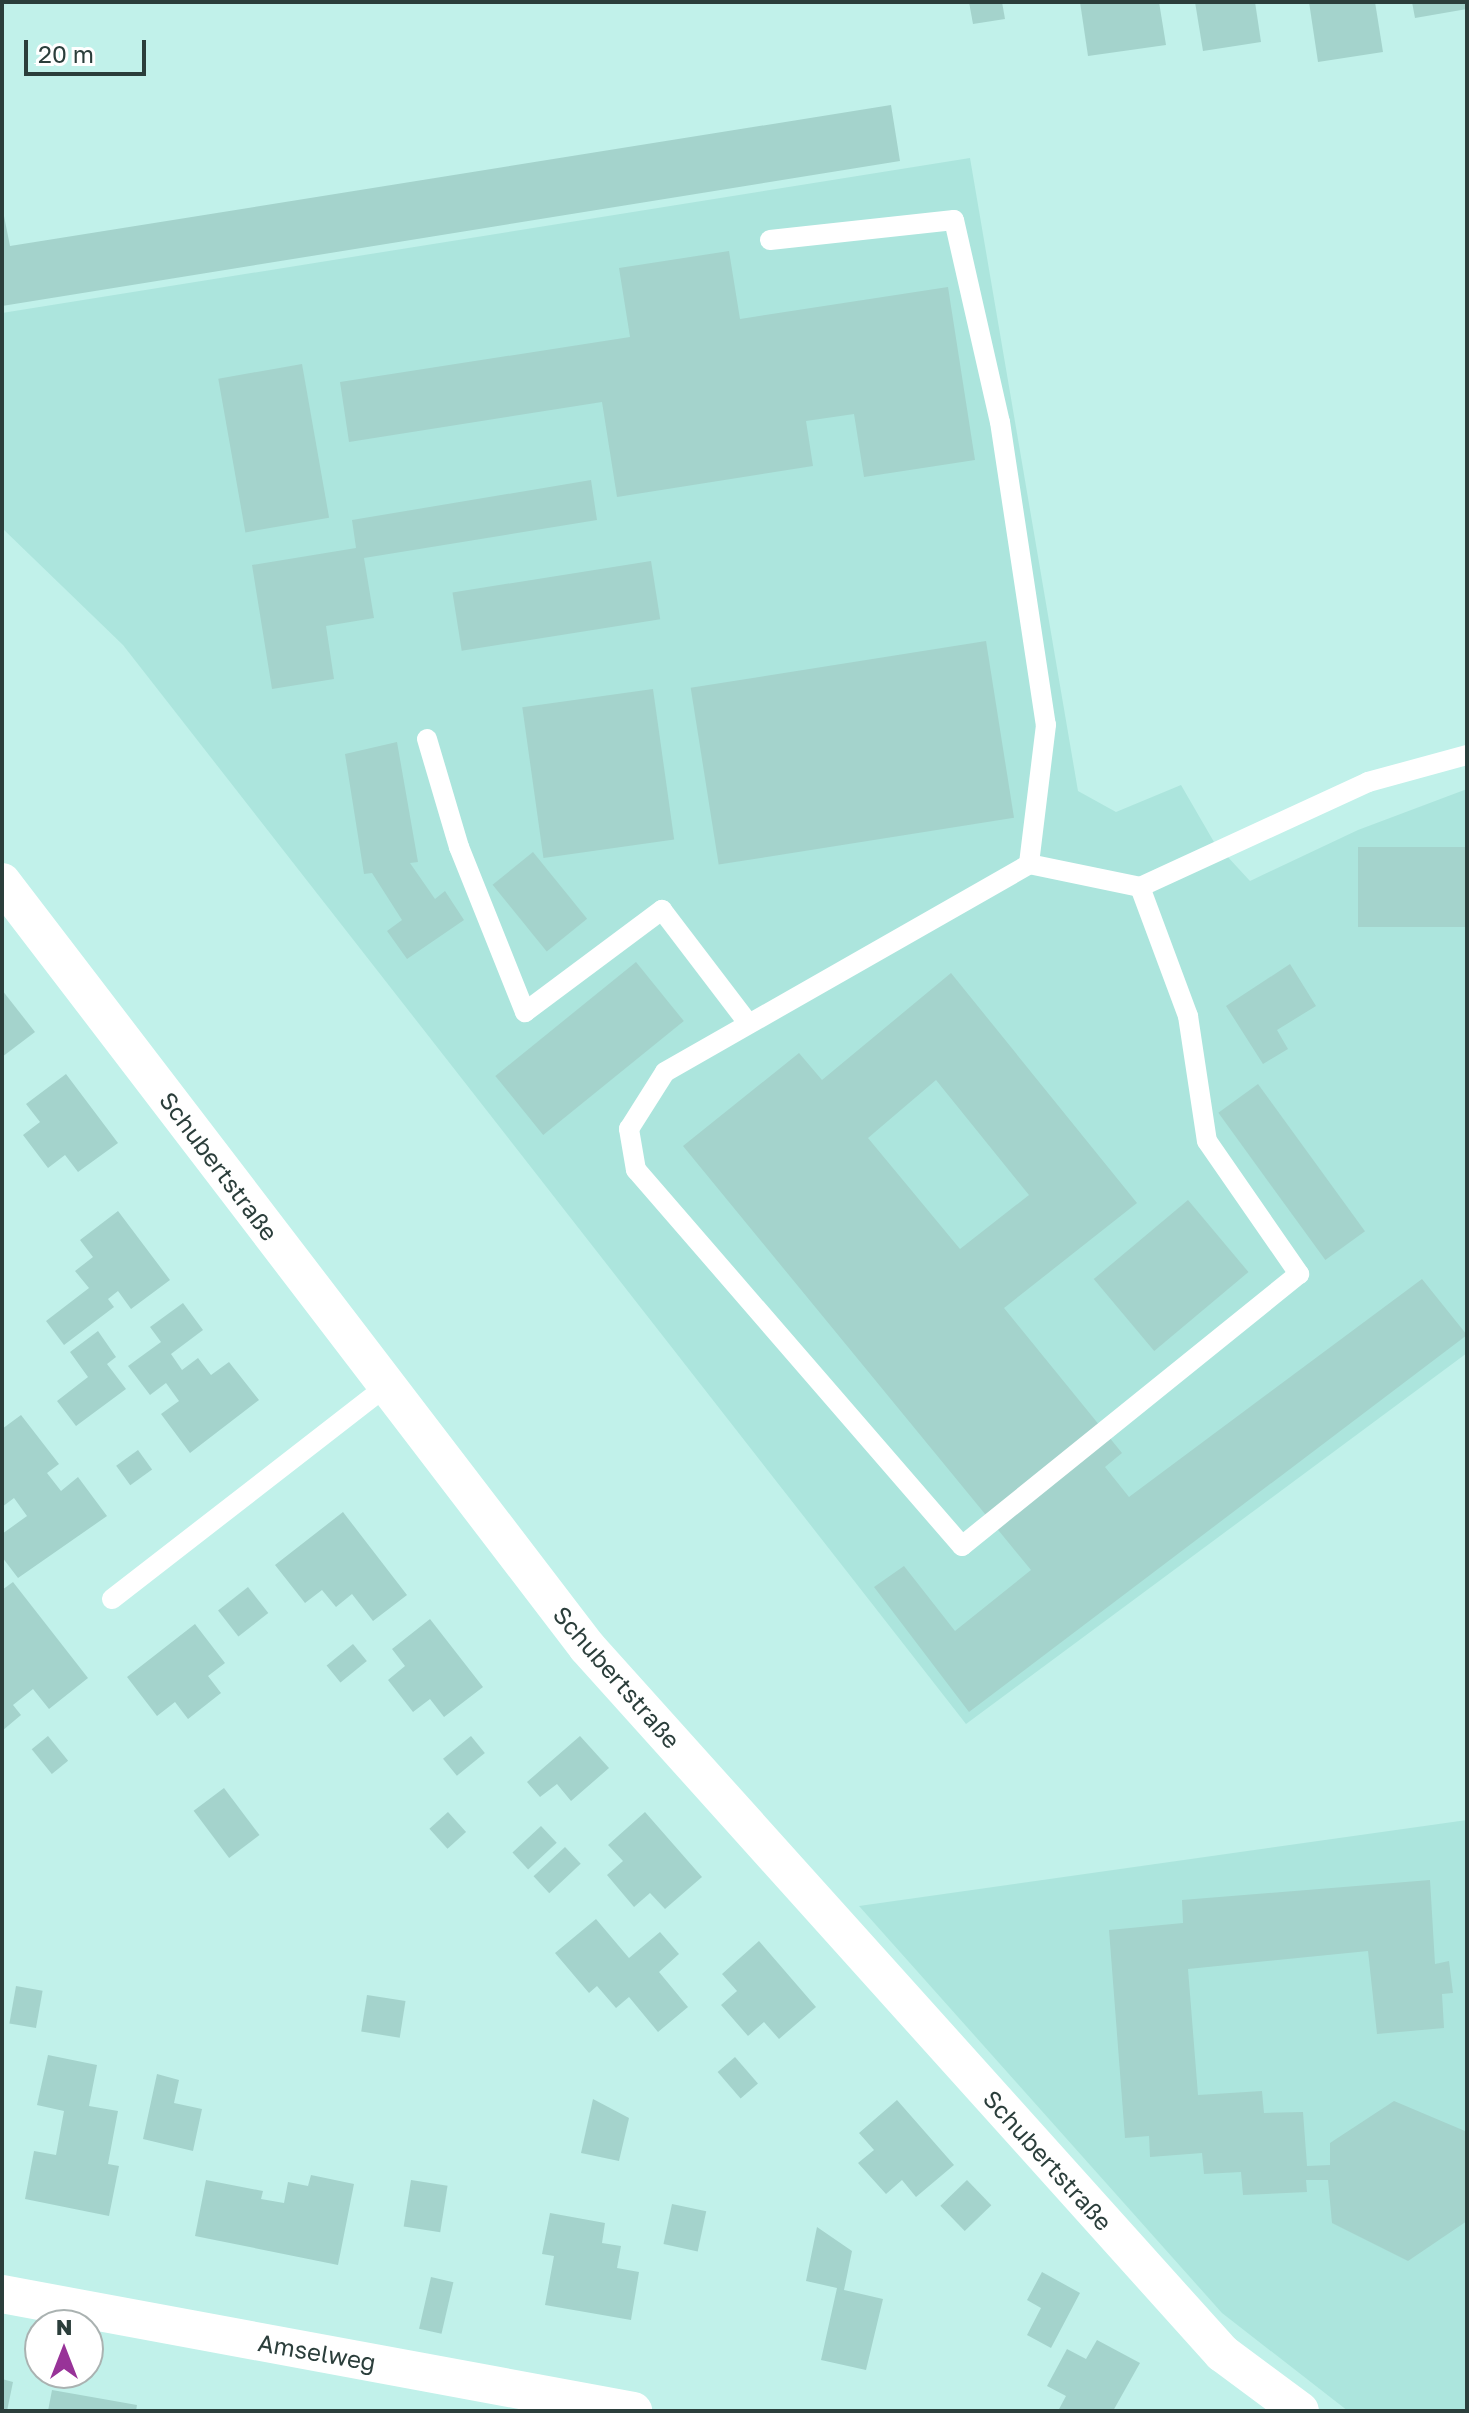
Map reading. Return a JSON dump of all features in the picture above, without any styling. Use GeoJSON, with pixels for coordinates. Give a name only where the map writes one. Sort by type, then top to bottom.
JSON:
{"type":"FeatureCollection","features":[{"type":"Feature","properties":{"kind":"street","name":"Schubertstraße"},"geometry":{"type":"LineString","coordinates":[[2,882],[587,1647],[1222,2353],[1300,2411]]}},
{"type":"Feature","properties":{"kind":"street","name":"Amselweg"},"geometry":{"type":"LineString","coordinates":[[2,2294],[633,2411]]}},
{"type":"Feature","properties":{"kind":"lane"},"geometry":{"type":"LineString","coordinates":[[770,240],[954,220],[1000,422],[1046,725],[1029,864]]}},
{"type":"Feature","properties":{"kind":"lane"},"geometry":{"type":"LineString","coordinates":[[427,739],[459,847],[525,1012],[662,910],[749,1024]]}},
{"type":"Feature","properties":{"kind":"lane"},"geometry":{"type":"LineString","coordinates":[[1140,887],[1188,1016],[1207,1141],[1299,1274],[962,1546],[636,1170],[629,1129],[665,1072],[1029,864],[1140,887],[1368,782],[1467,755]]}},
{"type":"Feature","properties":{"kind":"lane"},"geometry":{"type":"LineString","coordinates":[[112,1599],[387,1386]]}},
{"type":"Feature","properties":{"kind":"shaded area"},"geometry":{"type":"Polygon","coordinates":[[[970,158],[1078,791],[1116,812],[1181,785],[1214,842],[1250,881],[1358,830],[1467,789],[1467,1353],[966,1724],[123,645],[2,528],[2,313],[970,158]]]}},
{"type":"Feature","properties":{"kind":"shaded area"},"geometry":{"type":"Polygon","coordinates":[[[1467,1820],[1467,2411],[1348,2411],[1222,2313],[859,1906],[1467,1820]]]}},
{"type":"Feature","properties":{"kind":"building"},"geometry":{"type":"Polygon","coordinates":[[[969,2],[1002,2],[1005,19],[973,24],[969,2]]]}},
{"type":"Feature","properties":{"kind":"building"},"geometry":{"type":"Polygon","coordinates":[[[1080,2],[1159,2],[1166,45],[1088,56],[1080,2]]]}},
{"type":"Feature","properties":{"kind":"building"},"geometry":{"type":"Polygon","coordinates":[[[1195,2],[1255,2],[1261,42],[1203,51],[1195,2]]]}},
{"type":"Feature","properties":{"kind":"building"},"geometry":{"type":"Polygon","coordinates":[[[1309,2],[1375,2],[1383,52],[1318,62],[1309,2]]]}},
{"type":"Feature","properties":{"kind":"building"},"geometry":{"type":"Polygon","coordinates":[[[1412,2],[1467,2],[1467,9],[1415,18],[1412,2]]]}},
{"type":"Feature","properties":{"kind":"building"},"geometry":{"type":"Polygon","coordinates":[[[891,105],[900,161],[2,306],[2,206],[10,246],[891,105]]]}},
{"type":"Feature","properties":{"kind":"building"},"geometry":{"type":"Polygon","coordinates":[[[729,251],[740,319],[948,287],[975,460],[864,477],[854,414],[806,421],[813,466],[617,497],[602,402],[349,442],[340,382],[630,337],[619,268],[729,251]]]}},
{"type":"Feature","properties":{"kind":"building"},"geometry":{"type":"Polygon","coordinates":[[[302,364],[329,518],[245,532],[218,379],[302,364]]]}},
{"type":"Feature","properties":{"kind":"building"},"geometry":{"type":"Polygon","coordinates":[[[591,480],[597,520],[364,558],[374,618],[326,626],[334,679],[272,689],[252,565],[356,548],[352,520],[591,480]]]}},
{"type":"Feature","properties":{"kind":"building"},"geometry":{"type":"Polygon","coordinates":[[[651,561],[660,619],[462,651],[452,592],[651,561]]]}},
{"type":"Feature","properties":{"kind":"building"},"geometry":{"type":"Polygon","coordinates":[[[986,641],[1014,818],[719,865],[691,688],[986,641]]]}},
{"type":"Feature","properties":{"kind":"building"},"geometry":{"type":"Polygon","coordinates":[[[653,689],[674,840],[543,858],[522,707],[653,689]]]}},
{"type":"Feature","properties":{"kind":"building"},"geometry":{"type":"Polygon","coordinates":[[[397,742],[418,862],[410,863],[435,899],[445,891],[464,920],[407,959],[387,931],[402,920],[372,873],[364,874],[345,754],[397,742]]]}},
{"type":"Feature","properties":{"kind":"building"},"geometry":{"type":"Polygon","coordinates":[[[1358,847],[1467,847],[1467,927],[1358,927],[1358,847]]]}},
{"type":"Feature","properties":{"kind":"building"},"geometry":{"type":"Polygon","coordinates":[[[533,852],[587,919],[547,952],[493,885],[533,852]]]}},
{"type":"Feature","properties":{"kind":"building"},"geometry":{"type":"Polygon","coordinates":[[[636,962],[684,1021],[543,1135],[495,1076],[636,962]]]}},
{"type":"Feature","properties":{"kind":"building"},"geometry":{"type":"Polygon","coordinates":[[[1290,964],[1316,1006],[1277,1030],[1288,1049],[1263,1064],[1226,1006],[1290,964]]]}},
{"type":"Feature","properties":{"kind":"building"},"geometry":{"type":"Polygon","coordinates":[[[951,973],[1137,1203],[1004,1308],[1122,1453],[1105,1467],[1129,1497],[1422,1279],[1467,1335],[969,1712],[874,1587],[904,1566],[955,1631],[1031,1570],[683,1146],[799,1053],[822,1080],[951,973]],[[936,1080],[868,1138],[960,1249],[1029,1195],[936,1080]]]}},
{"type":"Feature","properties":{"kind":"building"},"geometry":{"type":"Polygon","coordinates":[[[2,990],[35,1032],[2,1057],[2,990]]]}},
{"type":"Feature","properties":{"kind":"building"},"geometry":{"type":"Polygon","coordinates":[[[66,1074],[118,1143],[78,1172],[65,1155],[48,1168],[23,1135],[40,1122],[26,1104],[66,1074]]]}},
{"type":"Feature","properties":{"kind":"building"},"geometry":{"type":"Polygon","coordinates":[[[1258,1084],[1365,1231],[1325,1260],[1218,1113],[1258,1084]]]}},
{"type":"Feature","properties":{"kind":"building"},"geometry":{"type":"Polygon","coordinates":[[[1188,1200],[1248,1272],[1154,1351],[1094,1279],[1188,1200]]]}},
{"type":"Feature","properties":{"kind":"building"},"geometry":{"type":"Polygon","coordinates":[[[118,1211],[170,1280],[131,1309],[118,1291],[108,1299],[114,1307],[64,1345],[46,1321],[89,1288],[75,1271],[93,1257],[80,1240],[118,1211]]]}},
{"type":"Feature","properties":{"kind":"building"},"geometry":{"type":"Polygon","coordinates":[[[183,1303],[203,1330],[171,1354],[182,1370],[198,1358],[211,1375],[229,1362],[259,1400],[190,1453],[161,1414],[179,1401],[166,1383],[150,1395],[128,1366],[161,1342],[150,1327],[183,1303]]]}},
{"type":"Feature","properties":{"kind":"building"},"geometry":{"type":"Polygon","coordinates":[[[98,1331],[116,1357],[107,1364],[126,1389],[76,1426],[57,1401],[88,1377],[70,1352],[98,1331]]]}},
{"type":"Feature","properties":{"kind":"building"},"geometry":{"type":"Polygon","coordinates":[[[21,1415],[59,1464],[47,1473],[61,1491],[78,1477],[107,1516],[18,1578],[2,1557],[2,1534],[27,1516],[14,1498],[2,1507],[2,1429],[21,1415]]]}},
{"type":"Feature","properties":{"kind":"building"},"geometry":{"type":"Polygon","coordinates":[[[138,1450],[152,1469],[130,1485],[116,1466],[138,1450]]]}},
{"type":"Feature","properties":{"kind":"building"},"geometry":{"type":"Polygon","coordinates":[[[343,1512],[407,1595],[373,1621],[352,1594],[336,1607],[322,1590],[305,1603],[275,1565],[343,1512]]]}},
{"type":"Feature","properties":{"kind":"building"},"geometry":{"type":"Polygon","coordinates":[[[13,1582],[88,1678],[49,1709],[33,1689],[13,1705],[21,1715],[2,1731],[2,1590],[13,1582]]]}},
{"type":"Feature","properties":{"kind":"building"},"geometry":{"type":"Polygon","coordinates":[[[248,1587],[268,1613],[238,1636],[218,1610],[248,1587]]]}},
{"type":"Feature","properties":{"kind":"building"},"geometry":{"type":"Polygon","coordinates":[[[430,1619],[483,1687],[444,1717],[430,1699],[413,1712],[388,1680],[405,1666],[392,1649],[430,1619]]]}},
{"type":"Feature","properties":{"kind":"building"},"geometry":{"type":"Polygon","coordinates":[[[195,1624],[225,1663],[208,1676],[221,1693],[188,1719],[175,1702],[157,1716],[127,1677],[195,1624]]]}},
{"type":"Feature","properties":{"kind":"building"},"geometry":{"type":"Polygon","coordinates":[[[353,1644],[367,1661],[340,1682],[327,1665],[353,1644]]]}},
{"type":"Feature","properties":{"kind":"building"},"geometry":{"type":"Polygon","coordinates":[[[48,1736],[68,1761],[52,1774],[32,1749],[48,1736]]]}},
{"type":"Feature","properties":{"kind":"building"},"geometry":{"type":"Polygon","coordinates":[[[471,1736],[485,1753],[457,1776],[443,1759],[471,1736]]]}},
{"type":"Feature","properties":{"kind":"building"},"geometry":{"type":"Polygon","coordinates":[[[580,1736],[609,1768],[571,1801],[557,1784],[540,1797],[527,1782],[580,1736]]]}},
{"type":"Feature","properties":{"kind":"building"},"geometry":{"type":"Polygon","coordinates":[[[224,1788],[260,1835],[229,1858],[194,1811],[224,1788]]]}},
{"type":"Feature","properties":{"kind":"building"},"geometry":{"type":"Polygon","coordinates":[[[448,1812],[466,1832],[447,1849],[429,1829],[448,1812]]]}},
{"type":"Feature","properties":{"kind":"building"},"geometry":{"type":"Polygon","coordinates":[[[645,1812],[702,1877],[665,1909],[650,1893],[634,1907],[607,1875],[623,1861],[608,1845],[645,1812]]]}},
{"type":"Feature","properties":{"kind":"building"},"geometry":{"type":"Polygon","coordinates":[[[541,1826],[557,1843],[528,1869],[512,1853],[541,1826]]]}},
{"type":"Feature","properties":{"kind":"building"},"geometry":{"type":"Polygon","coordinates":[[[565,1847],[581,1864],[549,1893],[534,1876],[565,1847]]]}},
{"type":"Feature","properties":{"kind":"building"},"geometry":{"type":"Polygon","coordinates":[[[1430,1880],[1435,1964],[1449,1961],[1453,1993],[1442,1994],[1444,2028],[1377,2034],[1368,1951],[1188,1969],[1198,2095],[1262,2091],[1264,2113],[1303,2112],[1307,2166],[1330,2165],[1330,2143],[1394,2101],[1465,2131],[1467,2221],[1408,2261],[1332,2223],[1328,2180],[1306,2180],[1307,2192],[1243,2195],[1241,2172],[1204,2174],[1202,2153],[1150,2157],[1149,2136],[1125,2138],[1109,1930],[1183,1923],[1182,1900],[1430,1880]]]}},
{"type":"Feature","properties":{"kind":"building"},"geometry":{"type":"Polygon","coordinates":[[[596,1919],[629,1958],[660,1932],[679,1954],[659,1972],[688,2007],[658,2032],[629,1997],[616,2008],[597,1986],[589,1993],[555,1953],[596,1919]]]}},
{"type":"Feature","properties":{"kind":"building"},"geometry":{"type":"Polygon","coordinates":[[[759,1941],[816,2007],[779,2039],[764,2022],[748,2036],[721,2005],[737,1991],[722,1974],[759,1941]]]}},
{"type":"Feature","properties":{"kind":"building"},"geometry":{"type":"Polygon","coordinates":[[[16,1986],[43,1991],[36,2028],[9,2023],[16,1986]]]}},
{"type":"Feature","properties":{"kind":"building"},"geometry":{"type":"Polygon","coordinates":[[[367,1995],[406,2001],[400,2038],[361,2032],[367,1995]]]}},
{"type":"Feature","properties":{"kind":"building"},"geometry":{"type":"Polygon","coordinates":[[[48,2055],[97,2065],[89,2106],[118,2111],[108,2164],[119,2166],[109,2216],[25,2199],[34,2151],[56,2155],[64,2111],[37,2105],[48,2055]]]}},
{"type":"Feature","properties":{"kind":"building"},"geometry":{"type":"Polygon","coordinates":[[[735,2057],[758,2083],[741,2099],[718,2072],[735,2057]]]}},
{"type":"Feature","properties":{"kind":"building"},"geometry":{"type":"Polygon","coordinates":[[[157,2074],[179,2080],[174,2103],[202,2109],[193,2151],[143,2139],[157,2074]]]}},
{"type":"Feature","properties":{"kind":"building"},"geometry":{"type":"Polygon","coordinates":[[[593,2099],[629,2118],[619,2161],[581,2153],[593,2099]]]}},
{"type":"Feature","properties":{"kind":"building"},"geometry":{"type":"Polygon","coordinates":[[[897,2100],[954,2165],[916,2197],[902,2180],[886,2194],[858,2163],[874,2150],[859,2133],[897,2100]]]}},
{"type":"Feature","properties":{"kind":"building"},"geometry":{"type":"Polygon","coordinates":[[[311,2175],[354,2184],[338,2265],[195,2236],[206,2180],[263,2191],[261,2199],[284,2203],[288,2182],[308,2186],[311,2175]]]}},
{"type":"Feature","properties":{"kind":"building"},"geometry":{"type":"Polygon","coordinates":[[[411,2180],[448,2186],[440,2232],[404,2226],[411,2180]]]}},
{"type":"Feature","properties":{"kind":"building"},"geometry":{"type":"Polygon","coordinates":[[[967,2180],[991,2205],[965,2231],[940,2206],[967,2180]]]}},
{"type":"Feature","properties":{"kind":"building"},"geometry":{"type":"Polygon","coordinates":[[[672,2204],[706,2211],[698,2251],[663,2244],[672,2204]]]}},
{"type":"Feature","properties":{"kind":"building"},"geometry":{"type":"Polygon","coordinates":[[[550,2213],[605,2223],[602,2243],[621,2246],[617,2268],[639,2272],[631,2320],[545,2305],[554,2256],[542,2254],[550,2213]]]}},
{"type":"Feature","properties":{"kind":"building"},"geometry":{"type":"Polygon","coordinates":[[[817,2227],[852,2251],[844,2290],[883,2299],[866,2370],[821,2360],[837,2288],[806,2281],[817,2227]]]}},
{"type":"Feature","properties":{"kind":"building"},"geometry":{"type":"Polygon","coordinates":[[[1042,2272],[1080,2293],[1051,2348],[1027,2335],[1041,2308],[1027,2300],[1042,2272]]]}},
{"type":"Feature","properties":{"kind":"building"},"geometry":{"type":"Polygon","coordinates":[[[431,2277],[453,2282],[441,2334],[419,2329],[431,2277]]]}},
{"type":"Feature","properties":{"kind":"building"},"geometry":{"type":"Polygon","coordinates":[[[1097,2340],[1140,2363],[1113,2411],[1058,2411],[1066,2396],[1047,2386],[1067,2349],[1086,2359],[1097,2340]]]}},
{"type":"Feature","properties":{"kind":"building"},"geometry":{"type":"Polygon","coordinates":[[[2,2379],[13,2382],[7,2411],[2,2411],[2,2379]]]}},
{"type":"Feature","properties":{"kind":"building"},"geometry":{"type":"Polygon","coordinates":[[[52,2390],[137,2405],[136,2411],[48,2411],[52,2390]]]}}]}
